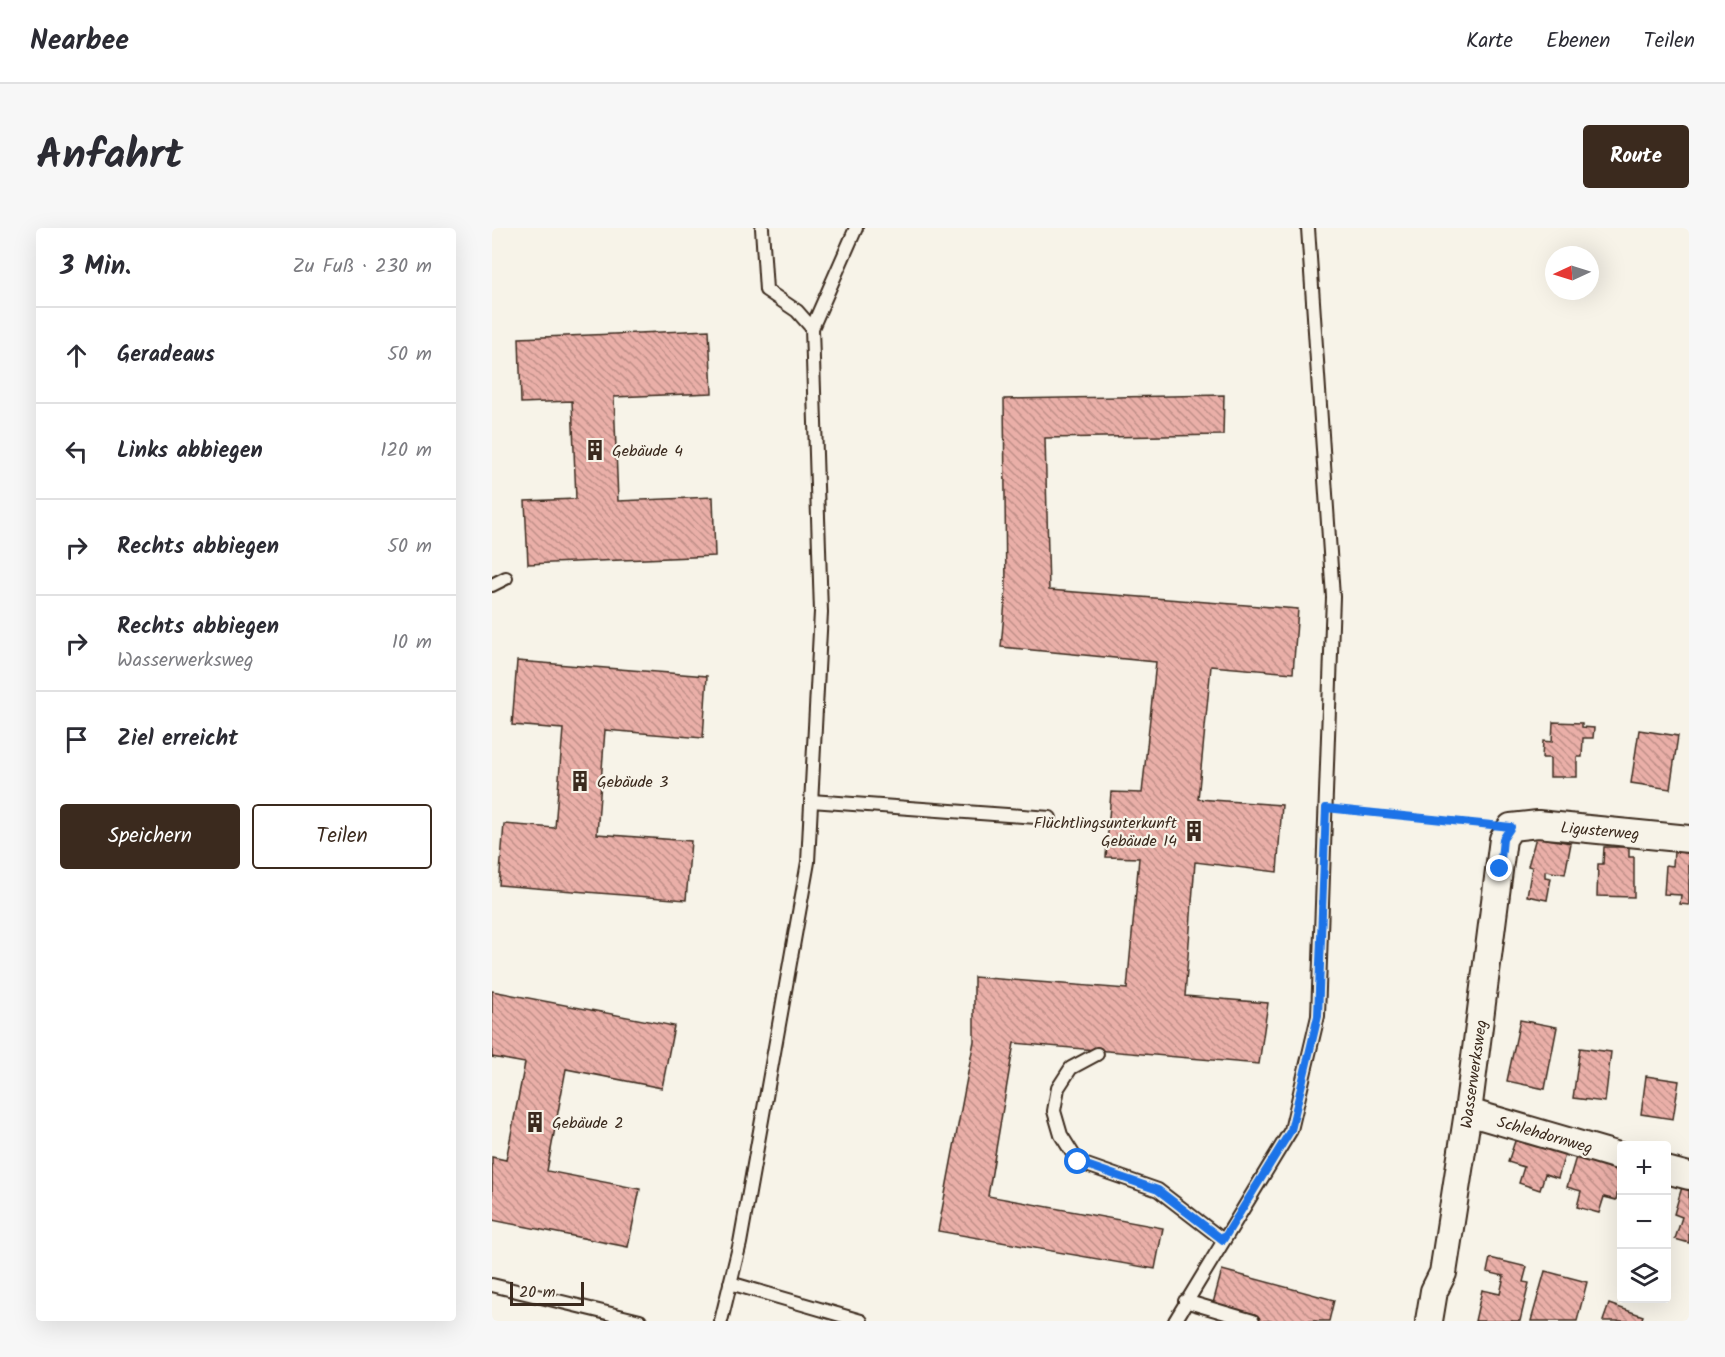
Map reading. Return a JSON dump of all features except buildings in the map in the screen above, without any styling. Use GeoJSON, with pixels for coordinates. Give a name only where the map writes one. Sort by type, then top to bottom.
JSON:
{"type":"FeatureCollection","features":[{"type":"Feature","properties":{"kind":"street","name":"Ligusterweg"},"geometry":{"type":"LineString","coordinates":[[1511,827],[1538,824],[1689,839]]}},
{"type":"Feature","properties":{"kind":"street","name":"Wasserwerksweg"},"geometry":{"type":"LineString","coordinates":[[1429,1321],[1434,1291],[1443,1273],[1468,1112],[1503,839],[1511,827]]}},
{"type":"Feature","properties":{"kind":"street","name":"Schlehdornweg"},"geometry":{"type":"LineString","coordinates":[[1468,1112],[1617,1156]]}},
{"type":"Feature","properties":{"kind":"street"},"geometry":{"type":"LineString","coordinates":[[1671,1171],[1689,1176]]}},
{"type":"Feature","properties":{"kind":"lane"},"geometry":{"type":"LineString","coordinates":[[762,228],[766,290],[797,311],[812,328]]}},
{"type":"Feature","properties":{"kind":"lane"},"geometry":{"type":"LineString","coordinates":[[721,1321],[740,1243],[808,862],[821,612],[812,328],[856,228]]}},
{"type":"Feature","properties":{"kind":"lane"},"geometry":{"type":"LineString","coordinates":[[1175,1321],[1185,1301],[1291,1130],[1318,1016],[1334,597],[1308,228]]}},
{"type":"Feature","properties":{"kind":"lane"},"geometry":{"type":"LineString","coordinates":[[492,585],[506,578]]}},
{"type":"Feature","properties":{"kind":"lane"},"geometry":{"type":"LineString","coordinates":[[811,801],[1050,818]]}},
{"type":"Feature","properties":{"kind":"lane"},"geometry":{"type":"LineString","coordinates":[[1097,1054],[1071,1068],[1058,1088],[1054,1110],[1061,1135],[1078,1162],[1158,1190],[1223,1240]]}},
{"type":"Feature","properties":{"kind":"lane"},"geometry":{"type":"LineString","coordinates":[[730,1283],[861,1321]]}},
{"type":"Feature","properties":{"kind":"lane"},"geometry":{"type":"LineString","coordinates":[[492,1286],[640,1321]]}},
{"type":"Feature","properties":{"kind":"lane"},"geometry":{"type":"LineString","coordinates":[[1185,1301],[1253,1321]]}},
{"type":"Feature","properties":{"kind":"path"},"geometry":{"type":"LineString","coordinates":[[1326,808],[1511,827]]}},
{"type":"Feature","properties":{"kind":"place","name":"Gebäude 4"},"geometry":{"type":"Point","coordinates":[595,450]}},
{"type":"Feature","properties":{"kind":"place","name":"Gebäude 3"},"geometry":{"type":"Point","coordinates":[580,781]}},
{"type":"Feature","properties":{"kind":"place","name":"Flüchtlingsunterkunft Gebäude 14"},"geometry":{"type":"Point","coordinates":[1194,831]}},
{"type":"Feature","properties":{"kind":"place","name":"Gebäude 2"},"geometry":{"type":"Point","coordinates":[535,1122]}},
{"type":"Feature","properties":{"kind":"route"},"geometry":{"type":"LineString","coordinates":[[1078,1162],[1158,1190],[1223,1240],[1291,1130],[1318,1016],[1326,808],[1511,827],[1503,839],[1500,869]]}}]}
